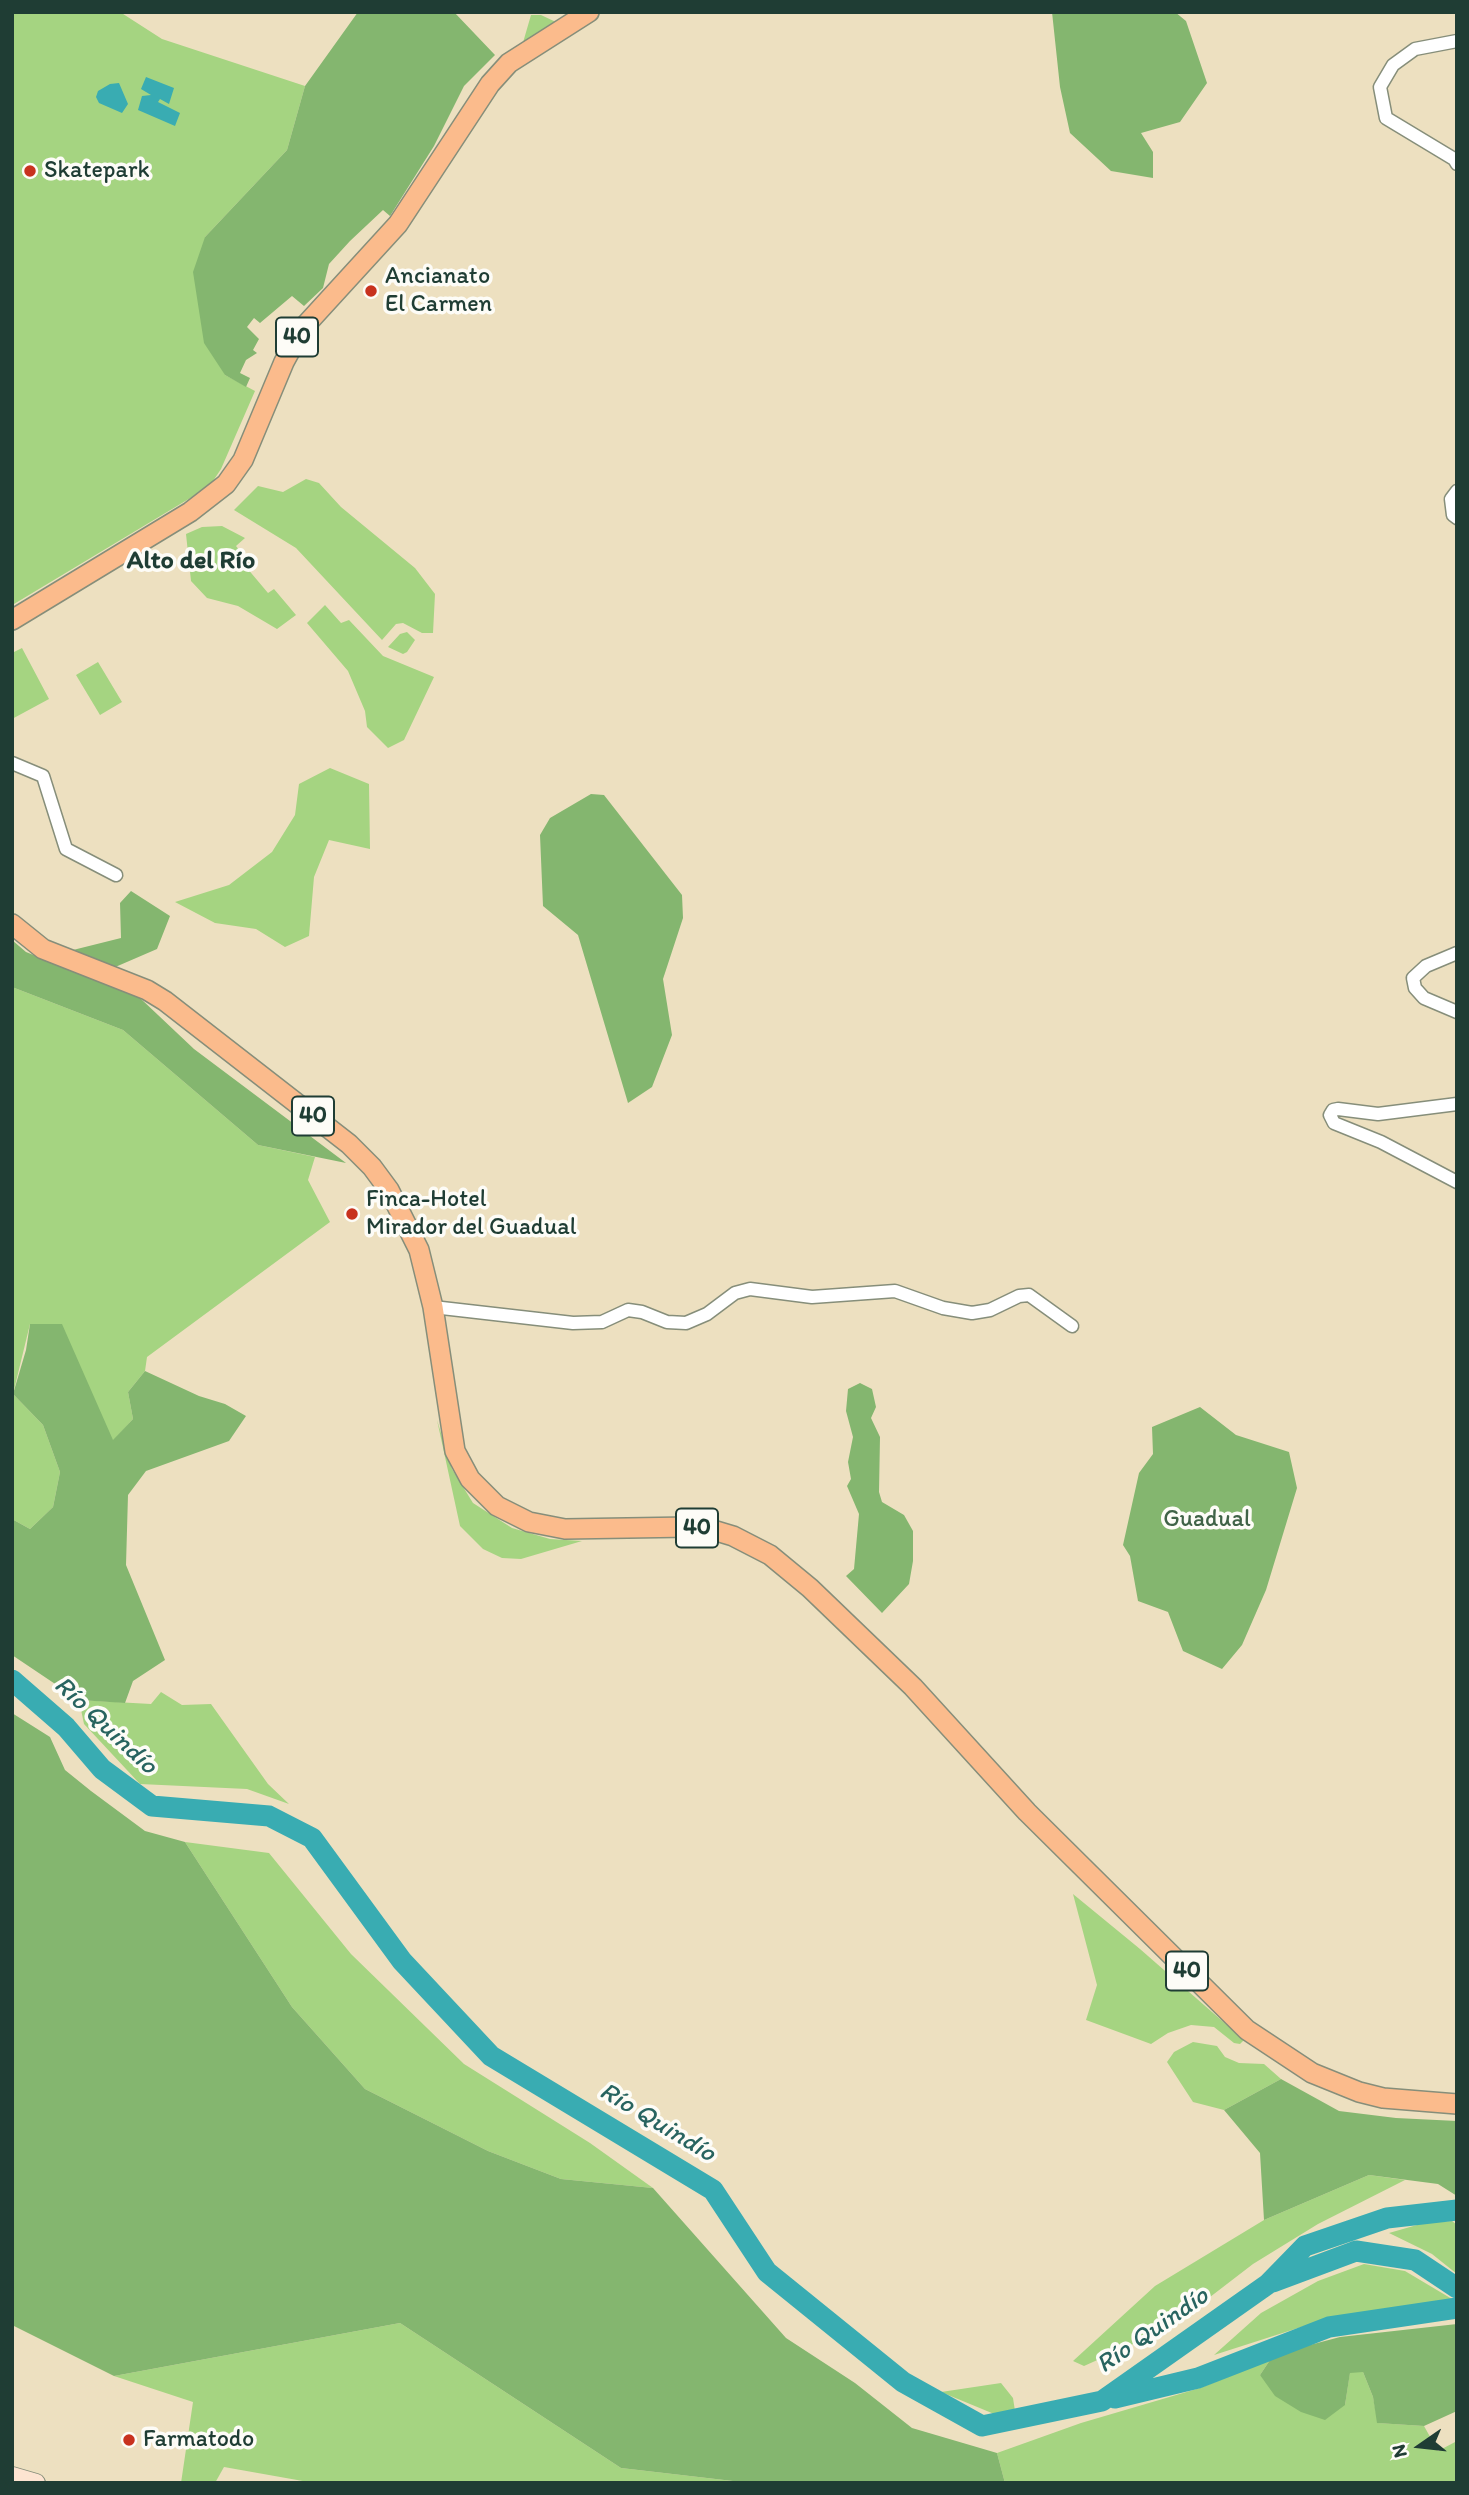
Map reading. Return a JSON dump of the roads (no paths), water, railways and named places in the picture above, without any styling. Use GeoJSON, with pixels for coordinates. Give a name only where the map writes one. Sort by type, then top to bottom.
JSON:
{"type":"FeatureCollection","features":[{"type":"Feature","properties":{"kind":"main road","name":"40"},"geometry":{"type":"LineString","coordinates":[[12,619],[190,512],[226,484],[243,460],[284,362],[302,330],[398,224],[490,84],[509,63],[589,12]]}},
{"type":"Feature","properties":{"kind":"main road","name":"40"},"geometry":{"type":"LineString","coordinates":[[12,924],[43,949],[147,990],[165,1001],[349,1144],[389,1191],[419,1250],[433,1307],[455,1451],[470,1479],[497,1506],[514,1516],[547,1527],[677,1527],[713,1530],[733,1536],[770,1555],[873,1647],[950,1726],[1027,1812],[1255,2036],[1312,2073],[1359,2092],[1383,2098],[1457,2104]]}},
{"type":"Feature","properties":{"kind":"main road"},"geometry":{"type":"LineString","coordinates":[[12,2476],[36,2483]]}},
{"type":"Feature","properties":{"kind":"street"},"geometry":{"type":"LineString","coordinates":[[1457,41],[1415,49],[1393,65],[1380,87],[1386,117],[1454,159],[1457,164]]}},
{"type":"Feature","properties":{"kind":"street"},"geometry":{"type":"LineString","coordinates":[[1457,491],[1451,499],[1452,514],[1457,518]]}},
{"type":"Feature","properties":{"kind":"street"},"geometry":{"type":"LineString","coordinates":[[12,763],[43,775],[66,849],[116,875]]}},
{"type":"Feature","properties":{"kind":"street"},"geometry":{"type":"LineString","coordinates":[[1457,953],[1426,966],[1413,978],[1415,988],[1424,998],[1457,1012]]}},
{"type":"Feature","properties":{"kind":"street"},"geometry":{"type":"LineString","coordinates":[[1457,1104],[1378,1114],[1338,1109],[1333,1110],[1331,1115],[1334,1123],[1381,1142],[1457,1182]]}},
{"type":"Feature","properties":{"kind":"street"},"geometry":{"type":"LineString","coordinates":[[433,1307],[573,1323],[602,1322],[628,1310],[642,1311],[667,1322],[686,1323],[707,1314],[735,1293],[750,1289],[812,1297],[895,1291],[943,1308],[972,1313],[990,1310],[1019,1296],[1029,1295],[1072,1326]]}},
{"type":"Feature","properties":{"kind":"water"},"geometry":{"type":"Polygon","coordinates":[[[146,77],[174,88],[169,104],[160,99],[158,102],[180,113],[175,126],[138,110],[142,96],[151,95],[141,89],[146,77]]]}},
{"type":"Feature","properties":{"kind":"water"},"geometry":{"type":"Polygon","coordinates":[[[119,83],[128,104],[122,113],[99,103],[96,97],[98,91],[110,84],[119,83]]]}},
{"type":"Feature","properties":{"kind":"waterway","name":"Río Quindío"},"geometry":{"type":"LineString","coordinates":[[12,1680],[66,1727],[102,1769],[152,1806],[269,1816],[312,1838],[402,1961],[491,2056],[713,2190],[767,2272],[903,2382],[982,2426],[1102,2401],[1268,2284],[1305,2246],[1387,2218],[1457,2210]]}},
{"type":"Feature","properties":{"kind":"waterway"},"geometry":{"type":"LineString","coordinates":[[1273,2282],[1356,2251],[1415,2260],[1457,2288]]}},
{"type":"Feature","properties":{"kind":"waterway"},"geometry":{"type":"LineString","coordinates":[[1115,2398],[1198,2378],[1329,2327],[1457,2308]]}},
{"type":"Feature","properties":{"kind":"place","name":"Skatepark"},"geometry":{"type":"Point","coordinates":[30,171]}},
{"type":"Feature","properties":{"kind":"place","name":"Ancianato El Carmen"},"geometry":{"type":"Point","coordinates":[371,291]}},
{"type":"Feature","properties":{"kind":"place","name":"Finca-Hotel Mirador del Guadual"},"geometry":{"type":"Point","coordinates":[352,1214]}},
{"type":"Feature","properties":{"kind":"place","name":"Farmatodo"},"geometry":{"type":"Point","coordinates":[129,2440]}},
{"type":"Feature","properties":{"kind":"district","name":"Alto del Río"},"geometry":{"type":"Point","coordinates":[191,561]}},
{"type":"Feature","properties":{"kind":"park label","name":"Guadual"},"geometry":{"type":"Point","coordinates":[1207,1520]}}]}
